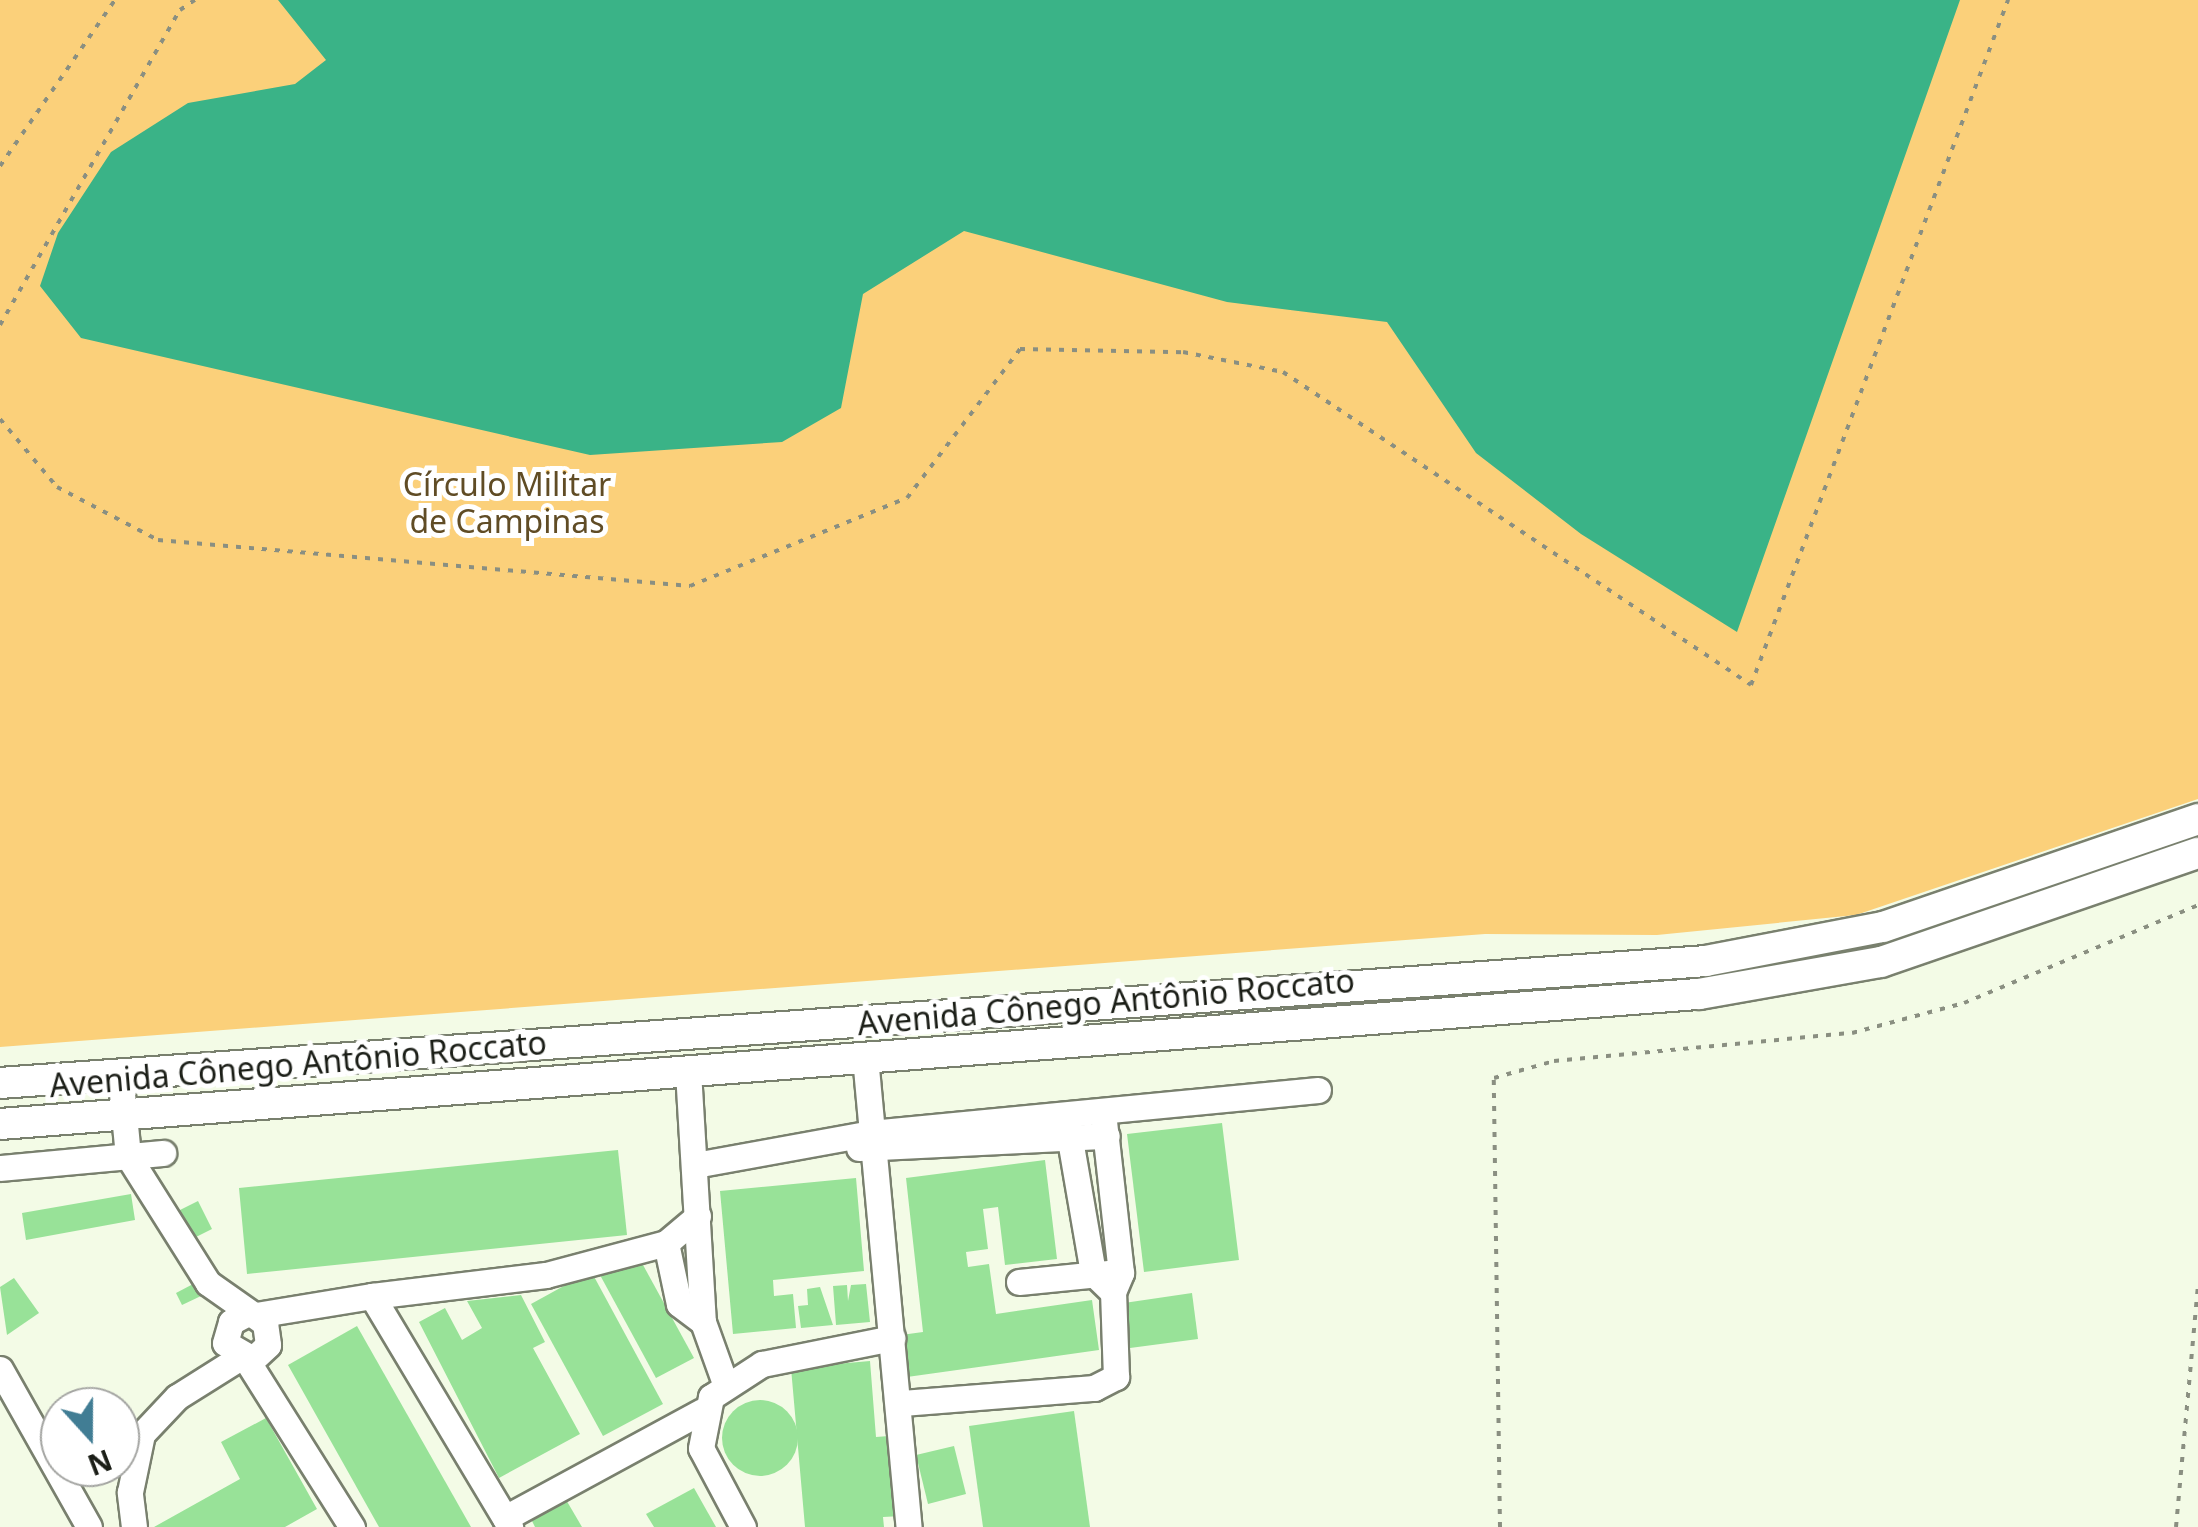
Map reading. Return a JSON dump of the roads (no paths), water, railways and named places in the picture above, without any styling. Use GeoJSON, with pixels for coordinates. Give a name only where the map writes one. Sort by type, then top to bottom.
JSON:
{"type":"FeatureCollection","features":[{"type":"Feature","properties":{"kind":"main road","name":"Avenida Cônego Antônio Roccato"},"geometry":{"type":"LineString","coordinates":[[0,1082],[1706,961],[1883,928],[2198,819]]}},
{"type":"Feature","properties":{"kind":"main road","name":"Avenida Cônego Antônio Roccato"},"geometry":{"type":"LineString","coordinates":[[0,1124],[124,1111],[688,1071],[1784,982],[1960,938],[2198,853]]}},
{"type":"Feature","properties":{"kind":"street"},"geometry":{"type":"LineString","coordinates":[[865,1057],[863,1143],[902,1403],[909,1527]]}},
{"type":"Feature","properties":{"kind":"street"},"geometry":{"type":"LineString","coordinates":[[688,1071],[703,1322],[725,1383]]}},
{"type":"Feature","properties":{"kind":"street"},"geometry":{"type":"LineString","coordinates":[[120,1073],[128,1156],[246,1339],[342,1524]]}},
{"type":"Feature","properties":{"kind":"street"},"geometry":{"type":"LineString","coordinates":[[695,1164],[863,1143],[1105,1124],[1318,1090]]}},
{"type":"Feature","properties":{"kind":"street"},"geometry":{"type":"LineString","coordinates":[[902,1403],[1104,1386],[1119,1360],[1105,1124]]}},
{"type":"Feature","properties":{"kind":"street"},"geometry":{"type":"LineString","coordinates":[[1068,1128],[1093,1272]]}},
{"type":"Feature","properties":{"kind":"street"},"geometry":{"type":"LineString","coordinates":[[7,1170],[163,1153]]}},
{"type":"Feature","properties":{"kind":"street"},"geometry":{"type":"LineString","coordinates":[[134,1527],[130,1492],[142,1434],[246,1339],[317,1309],[372,1296],[546,1275],[666,1243],[698,1216]]}},
{"type":"Feature","properties":{"kind":"street"},"geometry":{"type":"LineString","coordinates":[[666,1243],[679,1304],[703,1322]]}},
{"type":"Feature","properties":{"kind":"street"},"geometry":{"type":"LineString","coordinates":[[1019,1282],[1093,1272],[1117,1282]]}},
{"type":"Feature","properties":{"kind":"street"},"geometry":{"type":"LineString","coordinates":[[372,1296],[508,1522],[702,1411],[725,1383],[783,1357],[892,1338]]}},
{"type":"Feature","properties":{"kind":"street"},"geometry":{"type":"LineString","coordinates":[[0,1370],[89,1527]]}},
{"type":"Feature","properties":{"kind":"street"},"geometry":{"type":"LineString","coordinates":[[702,1411],[705,1460],[743,1527]]}},
{"type":"Feature","properties":{"kind":"park label","name":"Círculo Militar de Campinas"},"geometry":{"type":"Point","coordinates":[507,504]}}]}
